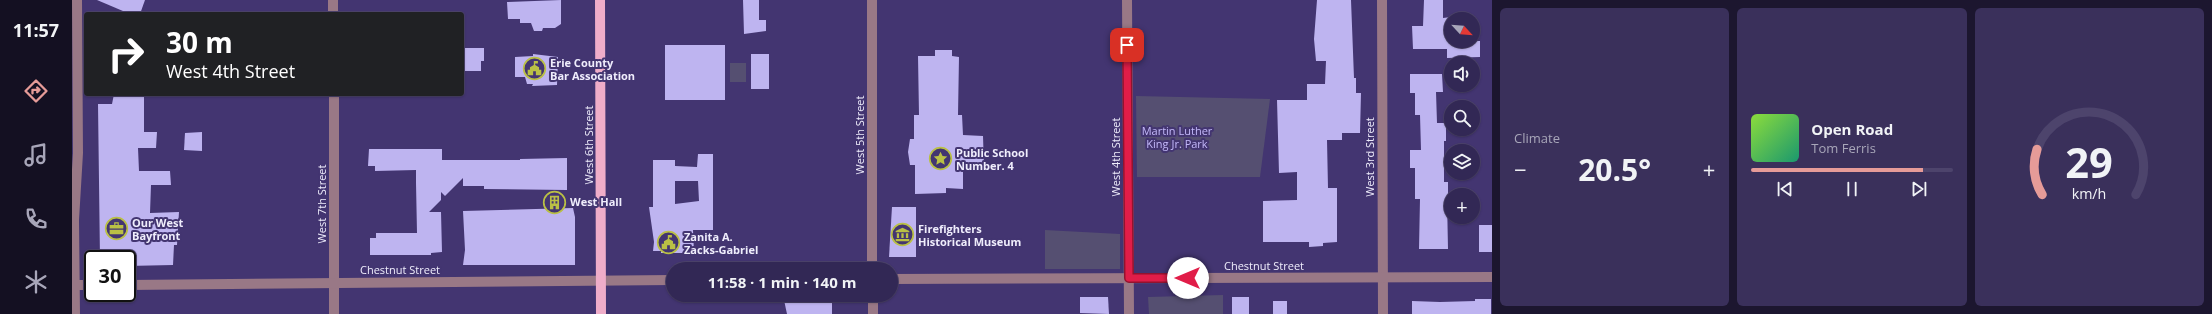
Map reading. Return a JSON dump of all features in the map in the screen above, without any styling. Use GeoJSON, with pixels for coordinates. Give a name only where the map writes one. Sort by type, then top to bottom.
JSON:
{"type":"FeatureCollection","features":[{"type":"Feature","properties":{"kind":"main road","name":"West 6th Street"},"geometry":{"type":"LineString","coordinates":[[600,0],[601,314]]}},
{"type":"Feature","properties":{"kind":"street"},"geometry":{"type":"LineString","coordinates":[[75,314],[73,285],[74,220],[78,153],[77,0]]}},
{"type":"Feature","properties":{"kind":"street"},"geometry":{"type":"LineString","coordinates":[[333,0],[333,12]]}},
{"type":"Feature","properties":{"kind":"street","name":"West 5th Street"},"geometry":{"type":"LineString","coordinates":[[872,0],[872,262]]}},
{"type":"Feature","properties":{"kind":"street","name":"West 4th Street"},"geometry":{"type":"LineString","coordinates":[[1127,0],[1129,314]]}},
{"type":"Feature","properties":{"kind":"street","name":"West 3rd Street"},"geometry":{"type":"LineString","coordinates":[[1382,0],[1382,314]]}},
{"type":"Feature","properties":{"kind":"street","name":"West 7th Street"},"geometry":{"type":"LineString","coordinates":[[334,96],[334,314]]}},
{"type":"Feature","properties":{"kind":"street","name":"Chestnut Street"},"geometry":{"type":"LineString","coordinates":[[898,279],[1492,277]]}},
{"type":"Feature","properties":{"kind":"street","name":"Chestnut Street"},"geometry":{"type":"LineString","coordinates":[[136,285],[666,280]]}},
{"type":"Feature","properties":{"kind":"street"},"geometry":{"type":"LineString","coordinates":[[73,285],[84,285]]}},
{"type":"Feature","properties":{"kind":"street"},"geometry":{"type":"LineString","coordinates":[[873,302],[873,314]]}},
{"type":"Feature","properties":{"kind":"green space"},"geometry":{"type":"Polygon","coordinates":[[[730,63],[746,63],[746,82],[730,82],[730,63]]]}},
{"type":"Feature","properties":{"kind":"green space","name":"Martin Luther King Jr. Park"},"geometry":{"type":"Polygon","coordinates":[[[1136,96],[1270,99],[1260,177],[1137,177],[1136,96]]]}},
{"type":"Feature","properties":{"kind":"green space"},"geometry":{"type":"Polygon","coordinates":[[[1045,230],[1120,234],[1120,269],[1045,269],[1045,230]]]}},
{"type":"Feature","properties":{"kind":"green space"},"geometry":{"type":"Polygon","coordinates":[[[1223,295],[1223,314],[1149,314],[1148,297],[1223,295]]]}},
{"type":"Feature","properties":{"kind":"building"},"geometry":{"type":"Polygon","coordinates":[[[97,0],[145,0],[141,12],[125,12],[97,0]]]}},
{"type":"Feature","properties":{"kind":"building"},"geometry":{"type":"Polygon","coordinates":[[[561,0],[561,24],[555,28],[543,28],[542,31],[534,31],[531,23],[520,23],[520,19],[508,19],[507,2],[561,0]]]}},
{"type":"Feature","properties":{"kind":"building"},"geometry":{"type":"Polygon","coordinates":[[[743,0],[759,0],[759,20],[766,20],[766,31],[744,34],[743,0]]]}},
{"type":"Feature","properties":{"kind":"building"},"geometry":{"type":"Polygon","coordinates":[[[1317,0],[1351,0],[1354,78],[1356,78],[1356,93],[1361,93],[1360,133],[1342,133],[1342,140],[1327,140],[1328,188],[1337,188],[1337,242],[1323,243],[1323,246],[1309,247],[1309,242],[1263,242],[1263,201],[1297,200],[1297,172],[1279,173],[1277,100],[1307,100],[1307,84],[1325,84],[1326,61],[1316,61],[1314,39],[1317,0]]]}},
{"type":"Feature","properties":{"kind":"building"},"geometry":{"type":"Polygon","coordinates":[[[1424,0],[1443,0],[1444,48],[1480,48],[1480,56],[1447,56],[1447,49],[1413,49],[1412,26],[1423,26],[1424,0]]]}},
{"type":"Feature","properties":{"kind":"building"},"geometry":{"type":"Polygon","coordinates":[[[665,45],[725,45],[725,100],[665,100],[665,45]]]}},
{"type":"Feature","properties":{"kind":"building"},"geometry":{"type":"Polygon","coordinates":[[[464,48],[484,48],[484,61],[481,61],[481,71],[464,71],[464,48]]]}},
{"type":"Feature","properties":{"kind":"building"},"geometry":{"type":"Polygon","coordinates":[[[935,50],[952,50],[952,56],[959,57],[958,115],[962,115],[963,135],[983,136],[984,168],[963,168],[963,189],[946,188],[946,193],[915,194],[915,165],[910,165],[908,152],[910,139],[914,139],[914,115],[919,115],[918,56],[935,56],[935,50]]]}},
{"type":"Feature","properties":{"kind":"building"},"geometry":{"type":"Polygon","coordinates":[[[533,54],[558,57],[557,85],[532,86],[533,84],[527,84],[525,77],[515,77],[515,57],[533,56],[533,54]]]}},
{"type":"Feature","properties":{"kind":"building"},"geometry":{"type":"Polygon","coordinates":[[[751,54],[769,54],[769,89],[751,89],[751,54]]]}},
{"type":"Feature","properties":{"kind":"building"},"geometry":{"type":"Polygon","coordinates":[[[1410,74],[1442,74],[1443,92],[1436,92],[1437,123],[1444,123],[1444,136],[1446,136],[1446,141],[1444,141],[1444,182],[1448,182],[1448,188],[1444,188],[1444,224],[1448,224],[1448,249],[1419,249],[1420,199],[1415,199],[1415,168],[1410,168],[1410,150],[1421,150],[1420,115],[1415,115],[1415,93],[1410,93],[1410,74]]]}},
{"type":"Feature","properties":{"kind":"building"},"geometry":{"type":"Polygon","coordinates":[[[114,96],[144,96],[144,132],[157,132],[156,148],[138,148],[139,171],[170,171],[171,185],[151,185],[150,213],[179,212],[177,245],[174,245],[173,265],[136,266],[136,250],[100,250],[98,104],[112,104],[114,96]]]}},
{"type":"Feature","properties":{"kind":"building"},"geometry":{"type":"Polygon","coordinates":[[[202,132],[202,151],[184,150],[185,133],[202,132]]]}},
{"type":"Feature","properties":{"kind":"building","name":"West Hall"},"geometry":{"type":"Polygon","coordinates":[[[369,149],[442,149],[442,160],[520,160],[567,158],[567,190],[484,189],[484,186],[463,186],[463,178],[445,196],[441,192],[441,200],[429,212],[441,212],[442,252],[431,253],[431,255],[370,255],[370,238],[376,238],[376,233],[417,233],[416,170],[375,171],[375,166],[368,166],[369,149]]]}},
{"type":"Feature","properties":{"kind":"building"},"geometry":{"type":"Polygon","coordinates":[[[698,154],[713,154],[713,230],[693,230],[694,253],[661,253],[661,251],[653,251],[654,242],[649,207],[653,207],[653,160],[675,160],[675,166],[697,167],[698,154]],[[675,181],[675,204],[699,201],[698,181],[675,181]]]}},
{"type":"Feature","properties":{"kind":"building"},"geometry":{"type":"Polygon","coordinates":[[[892,207],[916,207],[916,257],[889,257],[892,207]]]}},
{"type":"Feature","properties":{"kind":"building"},"geometry":{"type":"Polygon","coordinates":[[[573,208],[575,217],[575,265],[463,265],[465,250],[463,211],[573,208]]]}},
{"type":"Feature","properties":{"kind":"building"},"geometry":{"type":"Polygon","coordinates":[[[1479,225],[1492,225],[1492,252],[1479,252],[1479,225]]]}},
{"type":"Feature","properties":{"kind":"building"},"geometry":{"type":"Polygon","coordinates":[[[1080,297],[1108,297],[1109,314],[1080,313],[1080,297]]]}},
{"type":"Feature","properties":{"kind":"building"},"geometry":{"type":"Polygon","coordinates":[[[1232,297],[1249,297],[1249,314],[1232,314],[1232,297]]]}},
{"type":"Feature","properties":{"kind":"building"},"geometry":{"type":"Polygon","coordinates":[[[1475,299],[1491,299],[1491,314],[1412,314],[1412,301],[1475,301],[1475,299]]]}},
{"type":"Feature","properties":{"kind":"building"},"geometry":{"type":"Polygon","coordinates":[[[1273,301],[1287,301],[1287,314],[1273,314],[1273,301]]]}},
{"type":"Feature","properties":{"kind":"building"},"geometry":{"type":"Polygon","coordinates":[[[784,302],[832,302],[832,314],[787,314],[784,302]]]}},
{"type":"Feature","properties":{"kind":"place","name":"Erie County Bar Association"},"geometry":{"type":"Point","coordinates":[535,69]}},
{"type":"Feature","properties":{"kind":"place","name":"Public School Number. 4"},"geometry":{"type":"Point","coordinates":[941,159]}},
{"type":"Feature","properties":{"kind":"place","name":"West Hall"},"geometry":{"type":"Point","coordinates":[555,202]}},
{"type":"Feature","properties":{"kind":"place","name":"Our West Bayfront"},"geometry":{"type":"Point","coordinates":[117,229]}},
{"type":"Feature","properties":{"kind":"place","name":"Firefighters Historical Museum"},"geometry":{"type":"Point","coordinates":[903,235]}},
{"type":"Feature","properties":{"kind":"place","name":"Zanita A. Zacks-Gabriel"},"geometry":{"type":"Point","coordinates":[669,243]}},
{"type":"Feature","properties":{"kind":"route"},"geometry":{"type":"LineString","coordinates":[[1127,45],[1129,278],[1188,278]]}}]}
